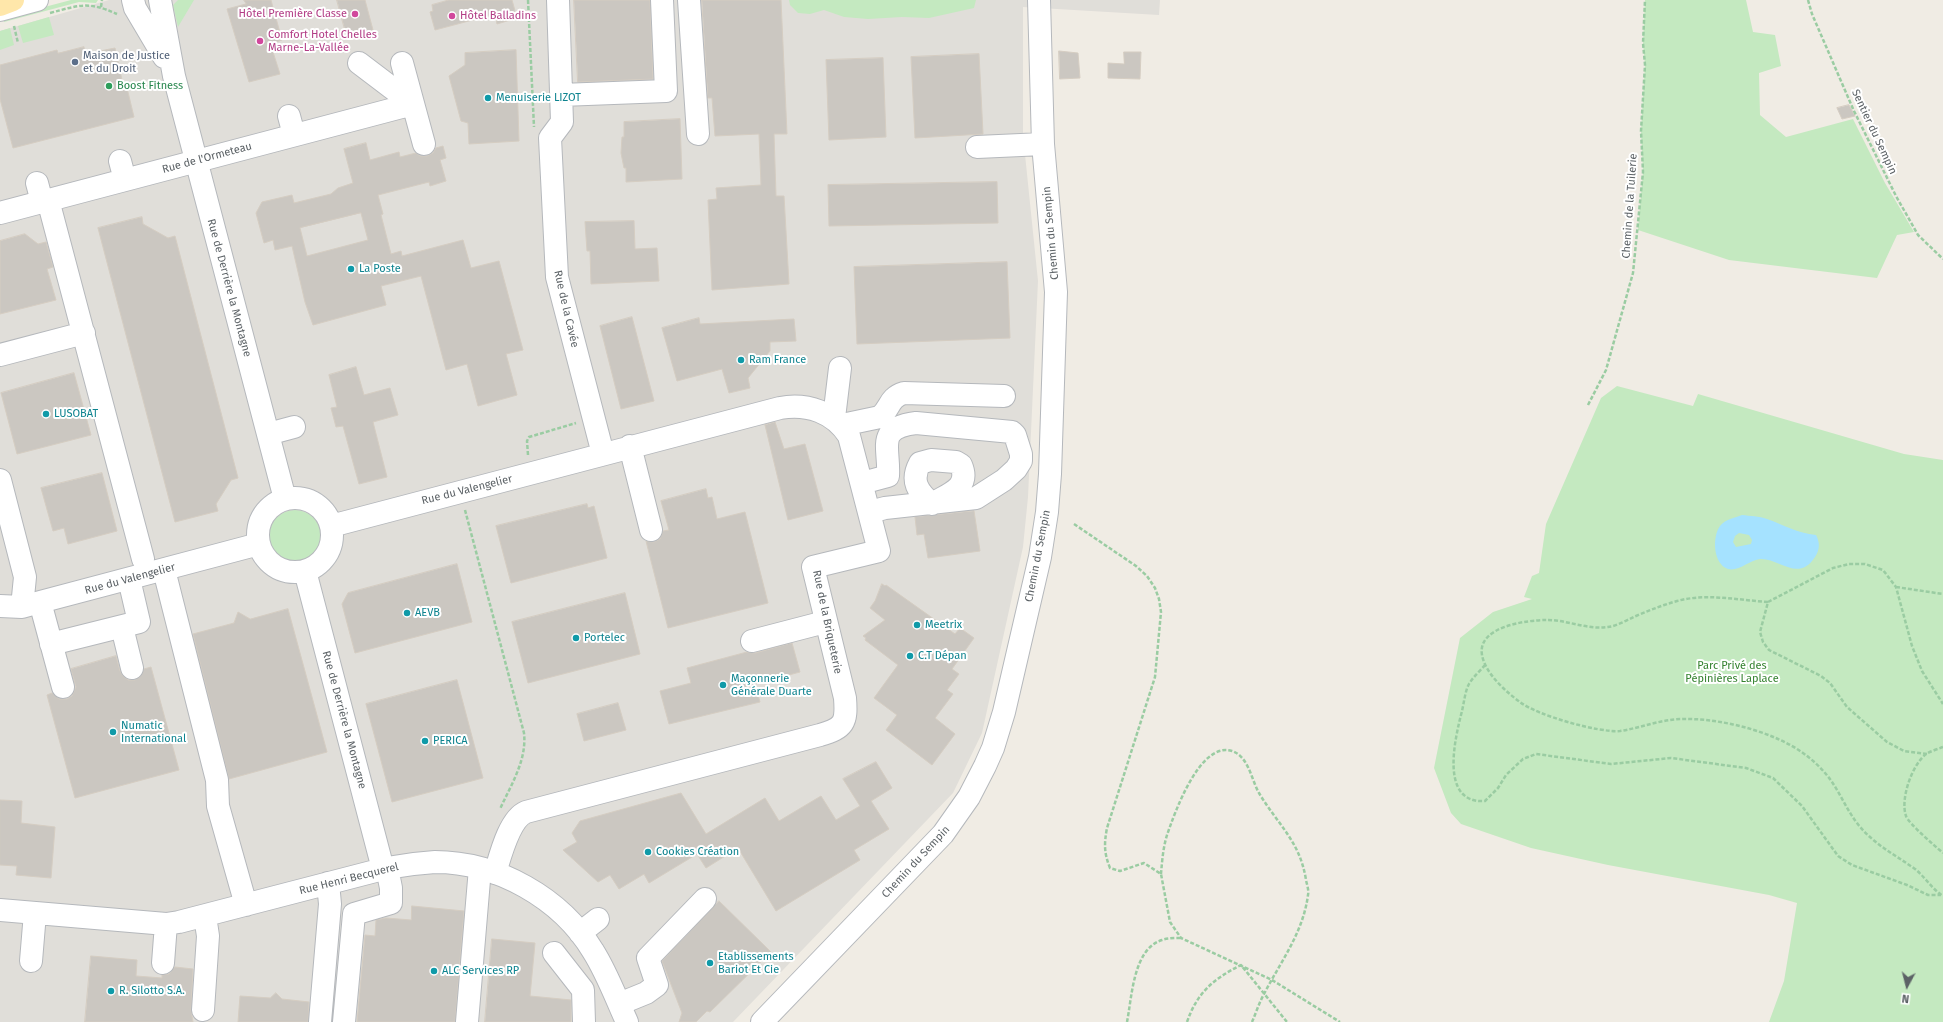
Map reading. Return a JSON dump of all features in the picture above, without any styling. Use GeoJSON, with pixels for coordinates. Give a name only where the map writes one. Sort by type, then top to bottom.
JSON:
{"type":"FeatureCollection","features":[{"type":"Feature","properties":{"kind":"street","name":"Rue de Derrière la Montagne"},"geometry":{"type":"LineString","coordinates":[[160,0],[174,76],[285,499]]}},
{"type":"Feature","properties":{"kind":"street"},"geometry":{"type":"LineString","coordinates":[[558,0],[561,95],[666,91],[662,0]]}},
{"type":"Feature","properties":{"kind":"street"},"geometry":{"type":"LineString","coordinates":[[689,0],[698,134]]}},
{"type":"Feature","properties":{"kind":"street","name":"Chemin du Sempin"},"geometry":{"type":"LineString","coordinates":[[762,1022],[943,834],[969,797],[993,748],[1004,712],[1040,556],[1047,512],[1056,292],[1043,144],[1039,0]]}},
{"type":"Feature","properties":{"kind":"street","name":"Rue de Derrière la Montagne"},"geometry":{"type":"LineString","coordinates":[[133,5],[160,48],[174,76]]}},
{"type":"Feature","properties":{"kind":"street"},"geometry":{"type":"LineString","coordinates":[[8,9],[43,7]]}},
{"type":"Feature","properties":{"kind":"street"},"geometry":{"type":"LineString","coordinates":[[359,63],[413,104]]}},
{"type":"Feature","properties":{"kind":"street"},"geometry":{"type":"LineString","coordinates":[[402,63],[424,144]]}},
{"type":"Feature","properties":{"kind":"street","name":"Rue de la Cavée"},"geometry":{"type":"LineString","coordinates":[[561,95],[562,122],[550,138],[557,277],[603,454]]}},
{"type":"Feature","properties":{"kind":"street","name":"Rue de l'Ormeteau"},"geometry":{"type":"LineString","coordinates":[[0,213],[42,195],[123,170],[196,161],[292,125],[413,104]]}},
{"type":"Feature","properties":{"kind":"street"},"geometry":{"type":"LineString","coordinates":[[977,147],[1043,144]]}},
{"type":"Feature","properties":{"kind":"street"},"geometry":{"type":"LineString","coordinates":[[42,195],[84,333],[143,559]]}},
{"type":"Feature","properties":{"kind":"street"},"geometry":{"type":"LineString","coordinates":[[0,355],[84,333]]}},
{"type":"Feature","properties":{"kind":"street"},"geometry":{"type":"LineString","coordinates":[[838,421],[840,368]]}},
{"type":"Feature","properties":{"kind":"street"},"geometry":{"type":"LineString","coordinates":[[603,454],[790,406],[806,407],[820,411],[838,421],[880,417],[884,413],[892,398],[904,393],[1004,396]]}},
{"type":"Feature","properties":{"kind":"street","name":"Rue de la Briqueterie"},"geometry":{"type":"LineString","coordinates":[[467,1022],[487,871],[512,849],[517,818],[524,805],[835,730],[843,722],[846,715],[845,698],[825,622],[813,567],[879,551],[850,436],[838,421]]}},
{"type":"Feature","properties":{"kind":"street"},"geometry":{"type":"LineString","coordinates":[[862,483],[888,476],[886,445],[894,430],[903,425],[916,423],[1012,432],[1015,435],[1020,454],[1020,461],[1016,469],[1004,480],[976,498],[885,508],[870,512]]}},
{"type":"Feature","properties":{"kind":"street"},"geometry":{"type":"LineString","coordinates":[[268,434],[294,427]]}},
{"type":"Feature","properties":{"kind":"street"},"geometry":{"type":"LineString","coordinates":[[630,446],[651,530]]}},
{"type":"Feature","properties":{"kind":"street","name":"Rue du Valengelier"},"geometry":{"type":"LineString","coordinates":[[331,526],[603,454]]}},
{"type":"Feature","properties":{"kind":"street"},"geometry":{"type":"LineString","coordinates":[[0,480],[31,604],[51,644],[63,687]]}},
{"type":"Feature","properties":{"kind":"street"},"geometry":{"type":"LineString","coordinates":[[298,498],[311,501],[322,509],[331,526],[332,540],[328,554],[318,565],[305,571],[293,572],[276,567],[267,560],[259,544],[258,529],[264,514],[271,506],[285,499],[298,498]]}},
{"type":"Feature","properties":{"kind":"street","name":"Rue du Valengelier"},"geometry":{"type":"LineString","coordinates":[[0,606],[31,604],[259,544]]}},
{"type":"Feature","properties":{"kind":"street"},"geometry":{"type":"LineString","coordinates":[[164,570],[217,780],[218,806],[246,905]]}},
{"type":"Feature","properties":{"kind":"street","name":"Rue de Derrière la Montagne"},"geometry":{"type":"LineString","coordinates":[[305,571],[391,888],[391,903],[354,914],[344,1022]]}},
{"type":"Feature","properties":{"kind":"street"},"geometry":{"type":"LineString","coordinates":[[51,644],[139,622],[128,579]]}},
{"type":"Feature","properties":{"kind":"street"},"geometry":{"type":"LineString","coordinates":[[752,641],[825,622]]}},
{"type":"Feature","properties":{"kind":"street"},"geometry":{"type":"LineString","coordinates":[[122,627],[132,668]]}},
{"type":"Feature","properties":{"kind":"street","name":"Rue Henri Becquerel"},"geometry":{"type":"LineString","coordinates":[[0,910],[166,924],[205,916],[385,869],[449,856],[520,884],[560,912],[580,932],[592,950],[608,978],[623,1013]]}},
{"type":"Feature","properties":{"kind":"street"},"geometry":{"type":"LineString","coordinates":[[320,1022],[330,904],[328,883]]}},
{"type":"Feature","properties":{"kind":"street"},"geometry":{"type":"LineString","coordinates":[[623,1013],[657,985],[648,958],[705,899]]}},
{"type":"Feature","properties":{"kind":"street"},"geometry":{"type":"LineString","coordinates":[[31,961],[35,913]]}},
{"type":"Feature","properties":{"kind":"street"},"geometry":{"type":"LineString","coordinates":[[203,1010],[208,936],[205,916]]}},
{"type":"Feature","properties":{"kind":"street"},"geometry":{"type":"LineString","coordinates":[[580,932],[598,919]]}},
{"type":"Feature","properties":{"kind":"street"},"geometry":{"type":"LineString","coordinates":[[163,963],[166,924]]}},
{"type":"Feature","properties":{"kind":"street"},"geometry":{"type":"LineString","coordinates":[[554,953],[583,990],[584,1022]]}},
{"type":"Feature","properties":{"kind":"street"},"geometry":{"type":"LineString","coordinates":[[583,990],[608,978]]}},
{"type":"Feature","properties":{"kind":"path"},"geometry":{"type":"LineString","coordinates":[[101,7],[102,0]]}},
{"type":"Feature","properties":{"kind":"path","name":"Chemin de la Tuilerie"},"geometry":{"type":"LineString","coordinates":[[1588,405],[1606,370],[1633,273],[1643,172],[1642,130],[1645,66],[1643,43],[1645,0]]}},
{"type":"Feature","properties":{"kind":"path","name":"Sentier du Sempin"},"geometry":{"type":"LineString","coordinates":[[1808,0],[1812,14],[1851,104],[1896,196],[1918,236],[1943,259]]}},
{"type":"Feature","properties":{"kind":"path"},"geometry":{"type":"LineString","coordinates":[[43,7],[81,5],[101,7],[122,16],[133,5]]}},
{"type":"Feature","properties":{"kind":"path"},"geometry":{"type":"LineString","coordinates":[[8,9],[18,43]]}},
{"type":"Feature","properties":{"kind":"path"},"geometry":{"type":"LineString","coordinates":[[464,507],[524,738],[522,759],[500,809]]}},
{"type":"Feature","properties":{"kind":"path"},"geometry":{"type":"LineString","coordinates":[[1074,524],[1136,566],[1151,582],[1159,599],[1160,620],[1155,677],[1106,828],[1103,845],[1105,856],[1110,868],[1120,871],[1144,863],[1161,874]]}},
{"type":"Feature","properties":{"kind":"path"},"geometry":{"type":"LineString","coordinates":[[1942,895],[1914,868],[1887,852],[1868,836],[1857,823],[1832,782],[1819,766],[1799,751],[1778,739],[1744,728],[1708,721],[1679,719],[1619,731],[1603,730],[1575,724],[1521,704],[1499,683],[1485,665],[1482,653],[1485,641],[1511,623],[1528,620],[1553,620],[1586,626],[1610,627],[1655,608],[1696,596],[1768,602],[1834,568],[1849,564],[1865,564],[1883,570],[1896,587],[1912,646],[1922,670],[1943,704]]}},
{"type":"Feature","properties":{"kind":"path"},"geometry":{"type":"LineString","coordinates":[[1896,587],[1943,594]]}},
{"type":"Feature","properties":{"kind":"path"},"geometry":{"type":"LineString","coordinates":[[1768,602],[1760,632],[1763,642],[1769,650],[1821,676],[1830,684],[1847,707],[1887,742],[1904,750],[1927,754]]}},
{"type":"Feature","properties":{"kind":"path"},"geometry":{"type":"LineString","coordinates":[[1485,665],[1469,685],[1454,739],[1453,772],[1461,794],[1475,802],[1485,801],[1498,788],[1506,775],[1517,764],[1523,759],[1536,754],[1611,764],[1671,758],[1746,768],[1773,778],[1802,806],[1838,856],[1852,865],[1928,894],[1942,895]]}},
{"type":"Feature","properties":{"kind":"path"},"geometry":{"type":"LineString","coordinates":[[1943,747],[1927,754],[1916,765],[1909,782],[1904,806],[1906,817],[1943,853]]}},
{"type":"Feature","properties":{"kind":"path"},"geometry":{"type":"LineString","coordinates":[[1181,938],[1170,922],[1161,874],[1167,837],[1179,803],[1196,772],[1208,756],[1220,751],[1231,751],[1240,755],[1249,769],[1259,793],[1294,842],[1305,872],[1308,893],[1304,916],[1295,940],[1264,995],[1252,1022]]}},
{"type":"Feature","properties":{"kind":"path"},"geometry":{"type":"LineString","coordinates":[[1127,1022],[1136,970],[1147,949],[1161,940],[1181,938],[1272,980],[1340,1022]]}},
{"type":"Feature","properties":{"kind":"path"},"geometry":{"type":"LineString","coordinates":[[1241,965],[1287,1022]]}},
{"type":"Feature","properties":{"kind":"path"},"geometry":{"type":"LineString","coordinates":[[1187,1022],[1193,1006],[1205,989],[1224,974],[1241,965]]}},
{"type":"Feature","properties":{"kind":"shaded area"},"geometry":{"type":"Polygon","coordinates":[[[109,0],[1160,0],[1159,15],[1023,7],[1023,135],[1038,281],[1028,497],[1023,547],[982,733],[953,793],[733,1022],[0,1022],[0,31],[109,0]]]}},
{"type":"Feature","properties":{"kind":"green space"},"geometry":{"type":"Polygon","coordinates":[[[71,0],[98,0],[96,3],[79,2],[4,22],[3,18],[71,0]]]}},
{"type":"Feature","properties":{"kind":"green space"},"geometry":{"type":"Polygon","coordinates":[[[178,0],[194,0],[178,27],[173,5],[178,0]]]}},
{"type":"Feature","properties":{"kind":"green space"},"geometry":{"type":"Polygon","coordinates":[[[789,0],[976,0],[974,8],[929,18],[902,17],[868,19],[844,17],[824,10],[810,14],[798,13],[790,5],[789,0]]]}},
{"type":"Feature","properties":{"kind":"green space"},"geometry":{"type":"Polygon","coordinates":[[[1645,0],[1746,0],[1753,32],[1775,35],[1781,66],[1759,73],[1760,115],[1786,137],[1853,119],[1885,183],[1914,232],[1897,235],[1877,278],[1729,260],[1638,230],[1643,172],[1641,131],[1645,65],[1643,43],[1645,0]]]}},
{"type":"Feature","properties":{"kind":"green space"},"geometry":{"type":"Polygon","coordinates":[[[49,17],[54,35],[23,43],[18,26],[49,17]]]}},
{"type":"Feature","properties":{"kind":"green space"},"geometry":{"type":"Polygon","coordinates":[[[10,28],[14,45],[0,50],[0,31],[10,28]]]}},
{"type":"Feature","properties":{"kind":"green space","name":"Parc Privé des Pépinières Laplace"},"geometry":{"type":"Polygon","coordinates":[[[1617,386],[1693,406],[1698,394],[1904,454],[1943,460],[1943,1022],[1769,1022],[1784,981],[1797,903],[1769,895],[1608,865],[1531,848],[1461,824],[1451,813],[1434,768],[1460,638],[1493,612],[1532,599],[1524,597],[1532,576],[1539,573],[1546,524],[1601,398],[1617,386]]]}},
{"type":"Feature","properties":{"kind":"green space"},"geometry":{"type":"Polygon","coordinates":[[[290,510],[300,510],[314,517],[321,531],[321,541],[314,555],[300,562],[290,562],[280,558],[273,551],[269,541],[269,531],[273,521],[280,514],[290,510]]]}},
{"type":"Feature","properties":{"kind":"water"},"geometry":{"type":"Polygon","coordinates":[[[1742,515],[1764,518],[1797,531],[1816,535],[1819,546],[1817,554],[1809,565],[1802,568],[1795,569],[1775,562],[1760,559],[1752,561],[1736,569],[1728,569],[1719,562],[1715,550],[1717,531],[1727,520],[1742,515]],[[1739,533],[1735,536],[1733,542],[1736,547],[1751,544],[1752,540],[1749,535],[1739,533]]]}},
{"type":"Feature","properties":{"kind":"building","name":"Comfort Hotel Chelles Marne-La-Vallée"},"geometry":{"type":"Polygon","coordinates":[[[244,0],[271,0],[282,40],[276,42],[279,50],[273,52],[280,74],[249,82],[227,9],[246,4],[244,0]]]}},
{"type":"Feature","properties":{"kind":"building","name":"Hôtel Première Classe"},"geometry":{"type":"Polygon","coordinates":[[[337,0],[365,0],[373,30],[347,37],[337,0]]]}},
{"type":"Feature","properties":{"kind":"building"},"geometry":{"type":"Polygon","coordinates":[[[449,0],[512,0],[517,18],[497,24],[495,14],[435,30],[430,12],[433,11],[432,5],[449,0]]]}},
{"type":"Feature","properties":{"kind":"building"},"geometry":{"type":"Polygon","coordinates":[[[574,0],[650,0],[653,79],[578,82],[574,0]]]}},
{"type":"Feature","properties":{"kind":"building"},"geometry":{"type":"Polygon","coordinates":[[[702,0],[781,0],[787,134],[774,134],[776,196],[784,196],[789,284],[712,290],[708,200],[717,199],[716,188],[761,185],[759,134],[715,136],[712,98],[708,98],[702,0]]]}},
{"type":"Feature","properties":{"kind":"building"},"geometry":{"type":"Polygon","coordinates":[[[84,47],[85,54],[115,48],[124,89],[127,88],[134,117],[13,148],[0,99],[0,65],[57,50],[58,53],[84,47]]]}},
{"type":"Feature","properties":{"kind":"building","name":"Menuiserie LIZOT"},"geometry":{"type":"Polygon","coordinates":[[[516,50],[519,141],[469,144],[468,123],[461,121],[449,76],[465,65],[465,53],[516,50]]]}},
{"type":"Feature","properties":{"kind":"building"},"geometry":{"type":"Polygon","coordinates":[[[1059,51],[1078,53],[1080,78],[1060,79],[1059,51]]]}},
{"type":"Feature","properties":{"kind":"building"},"geometry":{"type":"Polygon","coordinates":[[[1124,52],[1141,52],[1140,79],[1108,78],[1108,63],[1124,64],[1124,52]]]}},
{"type":"Feature","properties":{"kind":"building"},"geometry":{"type":"Polygon","coordinates":[[[979,54],[983,134],[915,138],[911,57],[979,54]]]}},
{"type":"Feature","properties":{"kind":"building"},"geometry":{"type":"Polygon","coordinates":[[[883,58],[886,137],[829,140],[826,60],[883,58]]]}},
{"type":"Feature","properties":{"kind":"building"},"geometry":{"type":"Polygon","coordinates":[[[1849,105],[1855,116],[1842,119],[1837,108],[1849,105]]]}},
{"type":"Feature","properties":{"kind":"building"},"geometry":{"type":"Polygon","coordinates":[[[680,119],[682,179],[626,182],[626,168],[624,168],[621,153],[622,137],[624,137],[624,122],[680,119]]]}},
{"type":"Feature","properties":{"kind":"building"},"geometry":{"type":"Polygon","coordinates":[[[366,143],[370,160],[399,152],[400,157],[416,153],[420,156],[427,156],[433,153],[436,148],[443,146],[446,158],[440,160],[446,181],[430,186],[429,182],[378,195],[383,214],[381,215],[391,254],[401,251],[402,256],[463,240],[471,268],[499,261],[523,350],[506,354],[517,395],[478,406],[467,364],[446,370],[421,276],[381,286],[386,305],[313,325],[305,302],[292,246],[275,250],[273,240],[264,243],[256,213],[262,202],[292,195],[294,203],[331,194],[338,188],[353,183],[344,149],[366,143]],[[361,213],[300,228],[307,256],[368,240],[361,213]]]}},
{"type":"Feature","properties":{"kind":"building"},"geometry":{"type":"Polygon","coordinates":[[[997,182],[998,223],[829,226],[828,185],[997,182]]]}},
{"type":"Feature","properties":{"kind":"building"},"geometry":{"type":"Polygon","coordinates":[[[142,217],[143,224],[168,238],[175,236],[238,478],[231,480],[216,504],[218,511],[175,522],[98,228],[142,217]]]}},
{"type":"Feature","properties":{"kind":"building"},"geometry":{"type":"Polygon","coordinates":[[[634,221],[635,249],[657,248],[659,281],[591,284],[590,251],[587,251],[585,222],[634,221]]]}},
{"type":"Feature","properties":{"kind":"building"},"geometry":{"type":"Polygon","coordinates":[[[25,234],[38,244],[46,242],[53,267],[47,269],[56,300],[0,314],[0,241],[25,234]]]}},
{"type":"Feature","properties":{"kind":"building"},"geometry":{"type":"Polygon","coordinates":[[[1007,262],[1010,338],[857,344],[854,267],[1007,262]]]}},
{"type":"Feature","properties":{"kind":"building"},"geometry":{"type":"Polygon","coordinates":[[[632,317],[654,401],[621,409],[600,326],[632,317]]]}},
{"type":"Feature","properties":{"kind":"building"},"geometry":{"type":"Polygon","coordinates":[[[699,318],[700,324],[794,319],[796,341],[770,342],[770,351],[748,378],[750,388],[729,393],[722,369],[677,381],[662,328],[699,318]]]}},
{"type":"Feature","properties":{"kind":"building"},"geometry":{"type":"Polygon","coordinates":[[[356,367],[364,395],[390,388],[398,415],[373,422],[387,477],[359,484],[343,426],[336,427],[331,408],[337,407],[329,375],[356,367]]]}},
{"type":"Feature","properties":{"kind":"building","name":"LUSOBAT"},"geometry":{"type":"Polygon","coordinates":[[[74,373],[91,435],[17,454],[1,393],[74,373]]]}},
{"type":"Feature","properties":{"kind":"building"},"geometry":{"type":"Polygon","coordinates":[[[775,422],[784,449],[805,444],[823,511],[788,520],[765,425],[775,422]]]}},
{"type":"Feature","properties":{"kind":"building"},"geometry":{"type":"Polygon","coordinates":[[[102,473],[117,531],[68,544],[64,528],[53,531],[41,488],[102,473]]]}},
{"type":"Feature","properties":{"kind":"building"},"geometry":{"type":"Polygon","coordinates":[[[706,489],[708,498],[712,497],[717,519],[745,512],[768,603],[668,628],[646,541],[654,542],[660,539],[663,531],[669,530],[661,501],[706,489]]]}},
{"type":"Feature","properties":{"kind":"building"},"geometry":{"type":"Polygon","coordinates":[[[587,504],[588,508],[594,506],[607,558],[511,583],[496,526],[587,504]]]}},
{"type":"Feature","properties":{"kind":"building"},"geometry":{"type":"Polygon","coordinates":[[[974,511],[980,551],[928,558],[924,534],[917,535],[915,517],[974,511]]]}},
{"type":"Feature","properties":{"kind":"building","name":"AEVB"},"geometry":{"type":"Polygon","coordinates":[[[457,564],[472,622],[355,653],[342,604],[348,593],[457,564]]]}},
{"type":"Feature","properties":{"kind":"building"},"geometry":{"type":"Polygon","coordinates":[[[882,584],[885,586],[886,585],[955,634],[960,628],[974,638],[952,669],[959,674],[947,690],[953,694],[935,718],[955,734],[932,765],[886,730],[897,715],[874,698],[898,665],[865,640],[866,638],[863,636],[885,620],[870,608],[875,601],[882,584]]]}},
{"type":"Feature","properties":{"kind":"building","name":"Portelec"},"geometry":{"type":"Polygon","coordinates":[[[625,593],[640,654],[528,683],[512,622],[625,593]]]}},
{"type":"Feature","properties":{"kind":"building"},"geometry":{"type":"Polygon","coordinates":[[[288,609],[327,752],[229,779],[193,634],[234,623],[238,612],[250,619],[288,609]]]}},
{"type":"Feature","properties":{"kind":"building"},"geometry":{"type":"Polygon","coordinates":[[[792,643],[800,672],[755,684],[760,702],[669,724],[660,691],[691,683],[687,668],[747,652],[755,653],[792,643]]]}},
{"type":"Feature","properties":{"kind":"building","name":"Numatic International"},"geometry":{"type":"Polygon","coordinates":[[[116,656],[120,671],[128,680],[135,680],[140,677],[144,669],[151,667],[179,770],[75,798],[47,695],[52,693],[59,699],[67,699],[72,696],[76,687],[71,669],[116,656]]]}},
{"type":"Feature","properties":{"kind":"building","name":"PERICA"},"geometry":{"type":"Polygon","coordinates":[[[457,680],[483,778],[392,802],[366,704],[457,680]]]}},
{"type":"Feature","properties":{"kind":"building"},"geometry":{"type":"Polygon","coordinates":[[[618,703],[626,730],[584,741],[577,714],[618,703]]]}},
{"type":"Feature","properties":{"kind":"building","name":"Cookies Création"},"geometry":{"type":"Polygon","coordinates":[[[876,762],[892,788],[871,801],[889,829],[854,850],[860,860],[776,911],[738,848],[706,868],[697,854],[649,883],[644,874],[619,889],[610,875],[598,882],[563,850],[577,842],[572,833],[580,821],[681,793],[706,834],[765,798],[779,821],[821,796],[836,820],[860,806],[843,779],[876,762]]]}},
{"type":"Feature","properties":{"kind":"building"},"geometry":{"type":"Polygon","coordinates":[[[0,800],[22,801],[21,823],[55,827],[51,878],[16,875],[17,866],[0,865],[0,800]]]}},
{"type":"Feature","properties":{"kind":"building","name":"Etablissements Bariot Et Cie"},"geometry":{"type":"Polygon","coordinates":[[[719,901],[771,952],[710,1012],[707,1011],[696,1022],[679,1022],[682,1013],[662,961],[719,901]]]}},
{"type":"Feature","properties":{"kind":"building"},"geometry":{"type":"Polygon","coordinates":[[[412,906],[464,911],[455,1022],[357,1022],[365,935],[375,936],[376,920],[386,918],[411,920],[412,906]]]}},
{"type":"Feature","properties":{"kind":"building"},"geometry":{"type":"Polygon","coordinates":[[[492,939],[535,943],[530,996],[571,1000],[571,1022],[485,1022],[492,939]]]}},
{"type":"Feature","properties":{"kind":"building"},"geometry":{"type":"Polygon","coordinates":[[[91,956],[137,960],[136,976],[162,978],[162,975],[169,974],[175,967],[193,969],[191,1009],[193,1022],[85,1022],[91,956]]]}},
{"type":"Feature","properties":{"kind":"building"},"geometry":{"type":"Polygon","coordinates":[[[276,993],[282,999],[309,1002],[308,1022],[238,1022],[240,996],[270,998],[276,993]]]}},
{"type":"Feature","properties":{"kind":"place","name":"Hôtel Première Classe"},"geometry":{"type":"Point","coordinates":[355,14]}},
{"type":"Feature","properties":{"kind":"place","name":"Hôtel Balladins"},"geometry":{"type":"Point","coordinates":[452,16]}},
{"type":"Feature","properties":{"kind":"place","name":"Comfort Hotel Chelles Marne-La-Vallée"},"geometry":{"type":"Point","coordinates":[260,41]}},
{"type":"Feature","properties":{"kind":"place","name":"Maison de Justice et du Droit"},"geometry":{"type":"Point","coordinates":[75,62]}},
{"type":"Feature","properties":{"kind":"place","name":"Boost Fitness"},"geometry":{"type":"Point","coordinates":[109,86]}},
{"type":"Feature","properties":{"kind":"place","name":"Menuiserie LIZOT"},"geometry":{"type":"Point","coordinates":[488,98]}},
{"type":"Feature","properties":{"kind":"place","name":"La Poste"},"geometry":{"type":"Point","coordinates":[351,269]}},
{"type":"Feature","properties":{"kind":"place","name":"Ram France"},"geometry":{"type":"Point","coordinates":[741,360]}},
{"type":"Feature","properties":{"kind":"place","name":"LUSOBAT"},"geometry":{"type":"Point","coordinates":[46,414]}},
{"type":"Feature","properties":{"kind":"place","name":"AEVB"},"geometry":{"type":"Point","coordinates":[407,613]}},
{"type":"Feature","properties":{"kind":"place","name":"Meetrix"},"geometry":{"type":"Point","coordinates":[917,625]}},
{"type":"Feature","properties":{"kind":"place","name":"Portelec"},"geometry":{"type":"Point","coordinates":[576,638]}},
{"type":"Feature","properties":{"kind":"place","name":"C.T Dépan"},"geometry":{"type":"Point","coordinates":[910,656]}},
{"type":"Feature","properties":{"kind":"place","name":"Maçonnerie Générale Duarte"},"geometry":{"type":"Point","coordinates":[723,685]}},
{"type":"Feature","properties":{"kind":"place","name":"Numatic International"},"geometry":{"type":"Point","coordinates":[113,732]}},
{"type":"Feature","properties":{"kind":"place","name":"PERICA"},"geometry":{"type":"Point","coordinates":[425,741]}},
{"type":"Feature","properties":{"kind":"place","name":"Cookies Création"},"geometry":{"type":"Point","coordinates":[648,852]}},
{"type":"Feature","properties":{"kind":"place","name":"Etablissements Bariot Et Cie"},"geometry":{"type":"Point","coordinates":[710,963]}},
{"type":"Feature","properties":{"kind":"place","name":"ALC Services RP"},"geometry":{"type":"Point","coordinates":[434,971]}},
{"type":"Feature","properties":{"kind":"place","name":"R. Silotto S.A."},"geometry":{"type":"Point","coordinates":[111,991]}}]}
